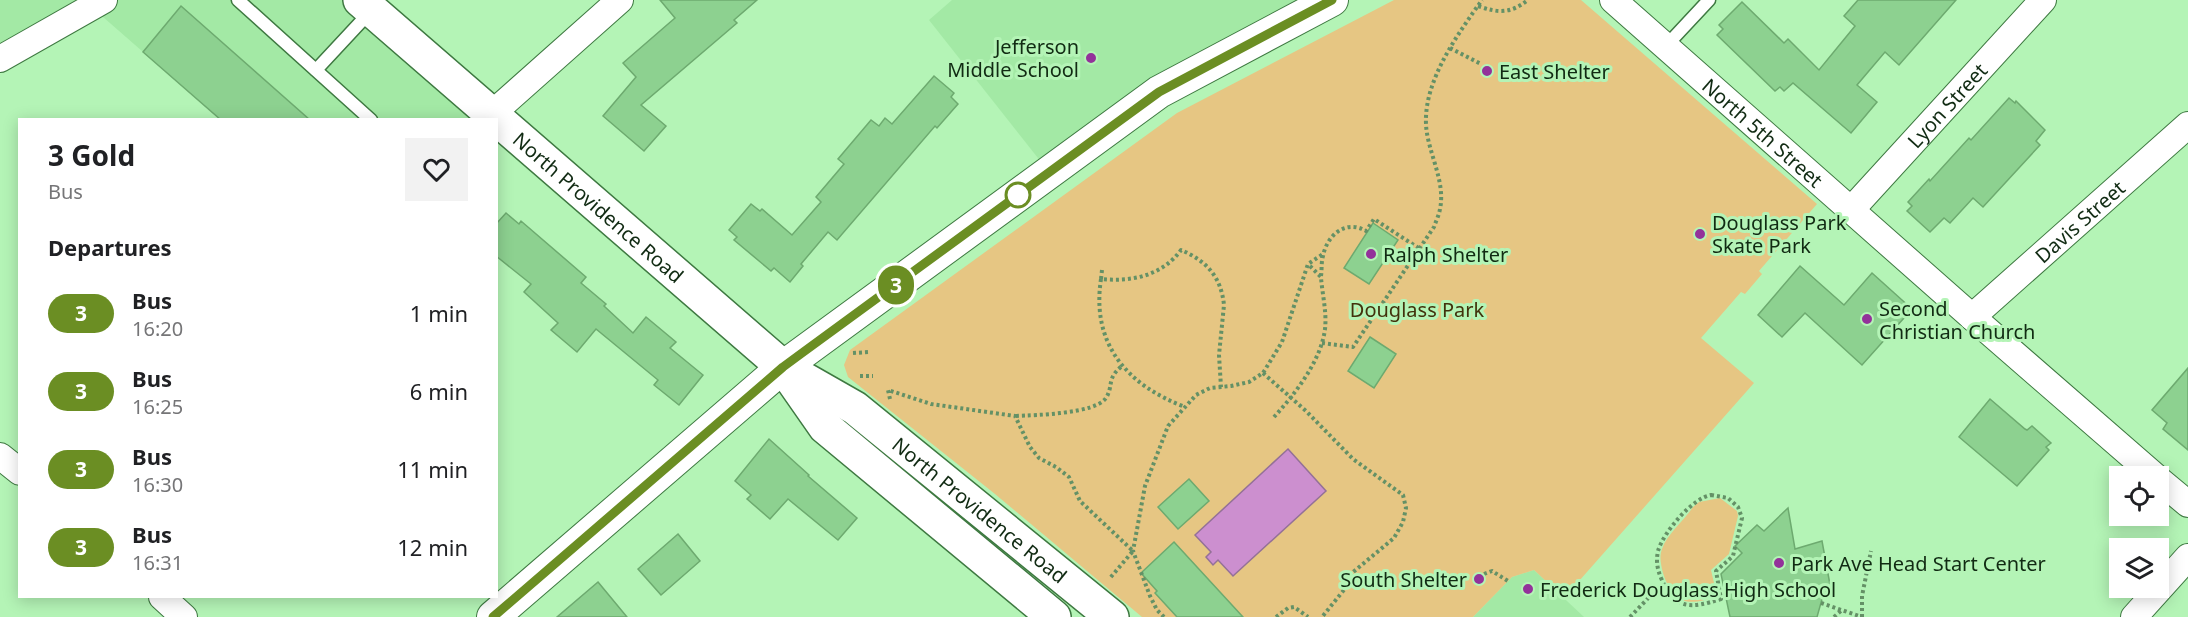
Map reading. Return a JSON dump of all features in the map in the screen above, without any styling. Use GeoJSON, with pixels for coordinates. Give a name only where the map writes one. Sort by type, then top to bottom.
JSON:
{"type":"FeatureCollection","features":[{"type":"Feature","properties":{"kind":"main road","name":"North Providence Road"},"geometry":{"type":"LineString","coordinates":[[366,5],[489,117]]}},
{"type":"Feature","properties":{"kind":"main road","name":"North Providence Road"},"geometry":{"type":"LineString","coordinates":[[498,125],[783,367],[855,408],[1112,617]]}},
{"type":"Feature","properties":{"kind":"main road","name":"North Providence Road"},"geometry":{"type":"LineString","coordinates":[[783,367],[825,428],[1054,617]]}},
{"type":"Feature","properties":{"kind":"street"},"geometry":{"type":"LineString","coordinates":[[0,59],[104,0]]}},
{"type":"Feature","properties":{"kind":"street"},"geometry":{"type":"LineString","coordinates":[[489,117],[620,0]]}},
{"type":"Feature","properties":{"kind":"street"},"geometry":{"type":"LineString","coordinates":[[493,617],[783,367],[1159,92],[1332,0]]}},
{"type":"Feature","properties":{"kind":"street","name":"North 5th Street"},"geometry":{"type":"LineString","coordinates":[[1613,0],[2143,466]]}},
{"type":"Feature","properties":{"kind":"street","name":"Lyon Street"},"geometry":{"type":"LineString","coordinates":[[1851,210],[2043,0]]}},
{"type":"Feature","properties":{"kind":"street","name":"Davis Street"},"geometry":{"type":"LineString","coordinates":[[1972,317],[2188,125]]}},
{"type":"Feature","properties":{"kind":"street"},"geometry":{"type":"LineString","coordinates":[[0,456],[18,470]]}},
{"type":"Feature","properties":{"kind":"street","name":"North 5th Street"},"geometry":{"type":"LineString","coordinates":[[2169,488],[2188,504]]}},
{"type":"Feature","properties":{"kind":"street"},"geometry":{"type":"LineString","coordinates":[[2134,617],[2188,557]]}},
{"type":"Feature","properties":{"kind":"street"},"geometry":{"type":"LineString","coordinates":[[163,598],[184,617]]}},
{"type":"Feature","properties":{"kind":"lane"},"geometry":{"type":"LineString","coordinates":[[238,0],[369,118]]}},
{"type":"Feature","properties":{"kind":"lane"},"geometry":{"type":"LineString","coordinates":[[1666,46],[1709,0]]}},
{"type":"Feature","properties":{"kind":"lane"},"geometry":{"type":"LineString","coordinates":[[316,70],[366,5]]}},
{"type":"Feature","properties":{"kind":"path"},"geometry":{"type":"LineString","coordinates":[[1322,343],[1353,347],[1434,227],[1440,209],[1440,192],[1426,124],[1430,92],[1450,48],[1482,0]]}},
{"type":"Feature","properties":{"kind":"path"},"geometry":{"type":"LineString","coordinates":[[1478,6],[1504,11],[1517,8],[1528,0]]}},
{"type":"Feature","properties":{"kind":"path"},"geometry":{"type":"LineString","coordinates":[[1450,48],[1481,64]]}},
{"type":"Feature","properties":{"kind":"path"},"geometry":{"type":"LineString","coordinates":[[1274,417],[1302,384],[1322,343],[1325,327],[1321,277],[1323,254],[1332,238],[1341,229],[1353,226],[1366,231],[1374,219],[1419,249]]}},
{"type":"Feature","properties":{"kind":"path"},"geometry":{"type":"LineString","coordinates":[[1101,279],[1128,280],[1146,276],[1166,265],[1181,250],[1203,262],[1215,274],[1223,297],[1224,312],[1219,355],[1221,387]]}},
{"type":"Feature","properties":{"kind":"path"},"geometry":{"type":"LineString","coordinates":[[1103,585],[1133,551],[1145,486],[1167,426],[1196,395],[1210,388],[1249,382],[1263,373],[1282,342],[1308,264],[1323,254]]}},
{"type":"Feature","properties":{"kind":"path"},"geometry":{"type":"LineString","coordinates":[[1308,264],[1321,277]]}},
{"type":"Feature","properties":{"kind":"path"},"geometry":{"type":"LineString","coordinates":[[1102,270],[1099,300],[1101,322],[1106,339],[1122,366],[1150,391],[1185,407]]}},
{"type":"Feature","properties":{"kind":"path"},"geometry":{"type":"LineString","coordinates":[[849,355],[854,352],[870,352]]}},
{"type":"Feature","properties":{"kind":"path"},"geometry":{"type":"LineString","coordinates":[[891,405],[888,390],[931,404],[1016,416],[1066,413],[1101,403],[1107,396],[1113,374],[1122,366]]}},
{"type":"Feature","properties":{"kind":"path"},"geometry":{"type":"LineString","coordinates":[[1263,373],[1292,398],[1353,459],[1403,495],[1406,508],[1403,522],[1394,538],[1352,573],[1348,585],[1322,617]]}},
{"type":"Feature","properties":{"kind":"path"},"geometry":{"type":"LineString","coordinates":[[855,375],[873,376]]}},
{"type":"Feature","properties":{"kind":"path"},"geometry":{"type":"LineString","coordinates":[[1016,416],[1030,447],[1039,458],[1069,477],[1080,501],[1133,551],[1150,596],[1157,610],[1164,617]]}},
{"type":"Feature","properties":{"kind":"path"},"geometry":{"type":"LineString","coordinates":[[1711,495],[1728,498],[1738,507],[1742,518],[1733,556],[1716,571],[1721,599],[1691,606],[1679,603],[1673,598],[1664,586],[1657,566],[1659,548],[1695,501],[1711,495]]}},
{"type":"Feature","properties":{"kind":"path"},"geometry":{"type":"LineString","coordinates":[[1821,603],[1862,617],[1862,596],[1871,551]]}},
{"type":"Feature","properties":{"kind":"path"},"geometry":{"type":"LineString","coordinates":[[1484,574],[1492,571],[1508,581]]}},
{"type":"Feature","properties":{"kind":"path"},"geometry":{"type":"LineString","coordinates":[[1630,617],[1656,590],[1664,586]]}},
{"type":"Feature","properties":{"kind":"path"},"geometry":{"type":"LineString","coordinates":[[1668,604],[1673,598]]}},
{"type":"Feature","properties":{"kind":"path"},"geometry":{"type":"LineString","coordinates":[[1276,617],[1288,608],[1294,607],[1308,617]]}},
{"type":"Feature","properties":{"kind":"path"},"geometry":{"type":"LineString","coordinates":[[1834,617],[1842,610]]}},
{"type":"Feature","properties":{"kind":"shaded area"},"geometry":{"type":"Polygon","coordinates":[[[0,0],[365,0],[481,118],[219,118],[95,10],[0,62],[0,0]]]}},
{"type":"Feature","properties":{"kind":"shaded area","name":"Jefferson Middle School"},"geometry":{"type":"Polygon","coordinates":[[[952,0],[1332,0],[1049,172],[929,20],[952,0]]]}},
{"type":"Feature","properties":{"kind":"shaded area"},"geometry":{"type":"Polygon","coordinates":[[[1288,449],[1326,491],[1233,576],[1218,560],[1213,565],[1206,557],[1211,552],[1195,535],[1288,449]]]}},
{"type":"Feature","properties":{"kind":"shaded area","name":"Frederick Douglass High School"},"geometry":{"type":"Polygon","coordinates":[[[1534,570],[1584,617],[1473,617],[1512,577],[1534,570]]]}},
{"type":"Feature","properties":{"kind":"green space","name":"Douglass Park"},"geometry":{"type":"Polygon","coordinates":[[[1394,0],[1581,0],[1817,204],[1759,271],[1762,274],[1745,294],[1741,292],[1701,338],[1754,383],[1564,598],[1534,570],[1512,577],[1473,617],[1142,617],[995,494],[848,377],[844,365],[850,350],[1177,113],[1394,0]]]}},
{"type":"Feature","properties":{"kind":"green space"},"geometry":{"type":"Polygon","coordinates":[[[1720,498],[1737,511],[1738,516],[1729,554],[1711,570],[1717,596],[1690,602],[1683,600],[1677,597],[1667,583],[1661,564],[1662,549],[1693,507],[1699,502],[1720,498]]]}},
{"type":"Feature","properties":{"kind":"building"},"geometry":{"type":"Polygon","coordinates":[[[660,0],[757,0],[734,20],[737,23],[641,105],[666,126],[644,151],[603,116],[636,77],[623,63],[675,18],[660,0]]]}},
{"type":"Feature","properties":{"kind":"building"},"geometry":{"type":"Polygon","coordinates":[[[1858,0],[1956,0],[1899,65],[1885,52],[1857,85],[1877,102],[1851,133],[1793,83],[1784,91],[1780,87],[1775,91],[1717,35],[1723,29],[1719,25],[1742,2],[1784,43],[1788,39],[1819,70],[1855,26],[1844,16],[1858,0]]]}},
{"type":"Feature","properties":{"kind":"building"},"geometry":{"type":"Polygon","coordinates":[[[181,6],[308,118],[219,118],[143,52],[181,6]]]}},
{"type":"Feature","properties":{"kind":"building"},"geometry":{"type":"Polygon","coordinates":[[[934,76],[954,93],[951,97],[958,104],[937,128],[935,126],[837,240],[828,232],[801,264],[803,266],[790,282],[774,268],[771,271],[734,240],[737,237],[729,230],[751,204],[760,211],[762,209],[792,235],[821,202],[816,197],[844,164],[838,159],[871,120],[879,126],[885,118],[892,124],[934,76]]]}},
{"type":"Feature","properties":{"kind":"building"},"geometry":{"type":"Polygon","coordinates":[[[2009,98],[2015,103],[2016,101],[2045,130],[2036,141],[2040,145],[1983,207],[1973,198],[1950,223],[1944,218],[1930,232],[1907,211],[1912,206],[1908,202],[1969,138],[1971,140],[2009,98]]]}},
{"type":"Feature","properties":{"kind":"building"},"geometry":{"type":"Polygon","coordinates":[[[506,213],[519,224],[521,221],[586,277],[581,283],[606,304],[604,306],[633,333],[646,317],[676,342],[670,348],[703,375],[679,405],[654,385],[658,380],[596,329],[577,352],[551,330],[558,323],[524,292],[531,284],[498,258],[498,222],[506,213]]]}},
{"type":"Feature","properties":{"kind":"building","name":"Ralph Shelter"},"geometry":{"type":"Polygon","coordinates":[[[1373,223],[1398,240],[1369,284],[1344,268],[1373,223]]]}},
{"type":"Feature","properties":{"kind":"building"},"geometry":{"type":"Polygon","coordinates":[[[1800,266],[1844,305],[1872,273],[1912,309],[1862,365],[1805,313],[1782,337],[1758,315],[1800,266]]]}},
{"type":"Feature","properties":{"kind":"building"},"geometry":{"type":"Polygon","coordinates":[[[1370,337],[1396,354],[1374,388],[1348,371],[1370,337]]]}},
{"type":"Feature","properties":{"kind":"building"},"geometry":{"type":"Polygon","coordinates":[[[2188,368],[2188,450],[2163,429],[2167,423],[2152,410],[2188,368]]]}},
{"type":"Feature","properties":{"kind":"building"},"geometry":{"type":"Polygon","coordinates":[[[1990,399],[2025,429],[2032,426],[2051,443],[2046,447],[2049,450],[2017,486],[1959,437],[1990,399]]]}},
{"type":"Feature","properties":{"kind":"building"},"geometry":{"type":"Polygon","coordinates":[[[769,439],[857,518],[838,540],[788,499],[770,519],[747,499],[751,495],[735,481],[769,439]]]}},
{"type":"Feature","properties":{"kind":"building"},"geometry":{"type":"Polygon","coordinates":[[[1189,479],[1209,501],[1178,529],[1158,507],[1189,479]]]}},
{"type":"Feature","properties":{"kind":"building","name":"Park Ave Head Start Center"},"geometry":{"type":"Polygon","coordinates":[[[1788,508],[1795,549],[1822,541],[1831,590],[1824,592],[1817,617],[1730,617],[1721,574],[1742,553],[1735,546],[1757,525],[1764,531],[1788,508]]]}},
{"type":"Feature","properties":{"kind":"building"},"geometry":{"type":"Polygon","coordinates":[[[678,534],[700,561],[661,595],[638,569],[678,534]]]}},
{"type":"Feature","properties":{"kind":"building"},"geometry":{"type":"Polygon","coordinates":[[[1174,542],[1243,617],[1177,617],[1155,593],[1157,591],[1141,573],[1174,542]]]}},
{"type":"Feature","properties":{"kind":"building"},"geometry":{"type":"Polygon","coordinates":[[[598,582],[627,617],[557,617],[598,582]]]}},
{"type":"Feature","properties":{"kind":"bus line","name":"3"},"geometry":{"type":"LineString","coordinates":[[493,617],[802,353],[1159,92],[1289,25],[1332,0]]}},
{"type":"Feature","properties":{"kind":"place","name":"Jefferson Middle School"},"geometry":{"type":"Point","coordinates":[1091,58]}},
{"type":"Feature","properties":{"kind":"place","name":"East Shelter"},"geometry":{"type":"Point","coordinates":[1487,71]}},
{"type":"Feature","properties":{"kind":"place","name":"Douglass Park Skate Park"},"geometry":{"type":"Point","coordinates":[1700,234]}},
{"type":"Feature","properties":{"kind":"place","name":"Ralph Shelter"},"geometry":{"type":"Point","coordinates":[1371,254]}},
{"type":"Feature","properties":{"kind":"place","name":"Second Christian Church"},"geometry":{"type":"Point","coordinates":[1867,319]}},
{"type":"Feature","properties":{"kind":"place","name":"Park Ave Head Start Center"},"geometry":{"type":"Point","coordinates":[1779,563]}},
{"type":"Feature","properties":{"kind":"place","name":"South Shelter"},"geometry":{"type":"Point","coordinates":[1479,579]}},
{"type":"Feature","properties":{"kind":"place","name":"Frederick Douglass High School"},"geometry":{"type":"Point","coordinates":[1528,589]}}]}
